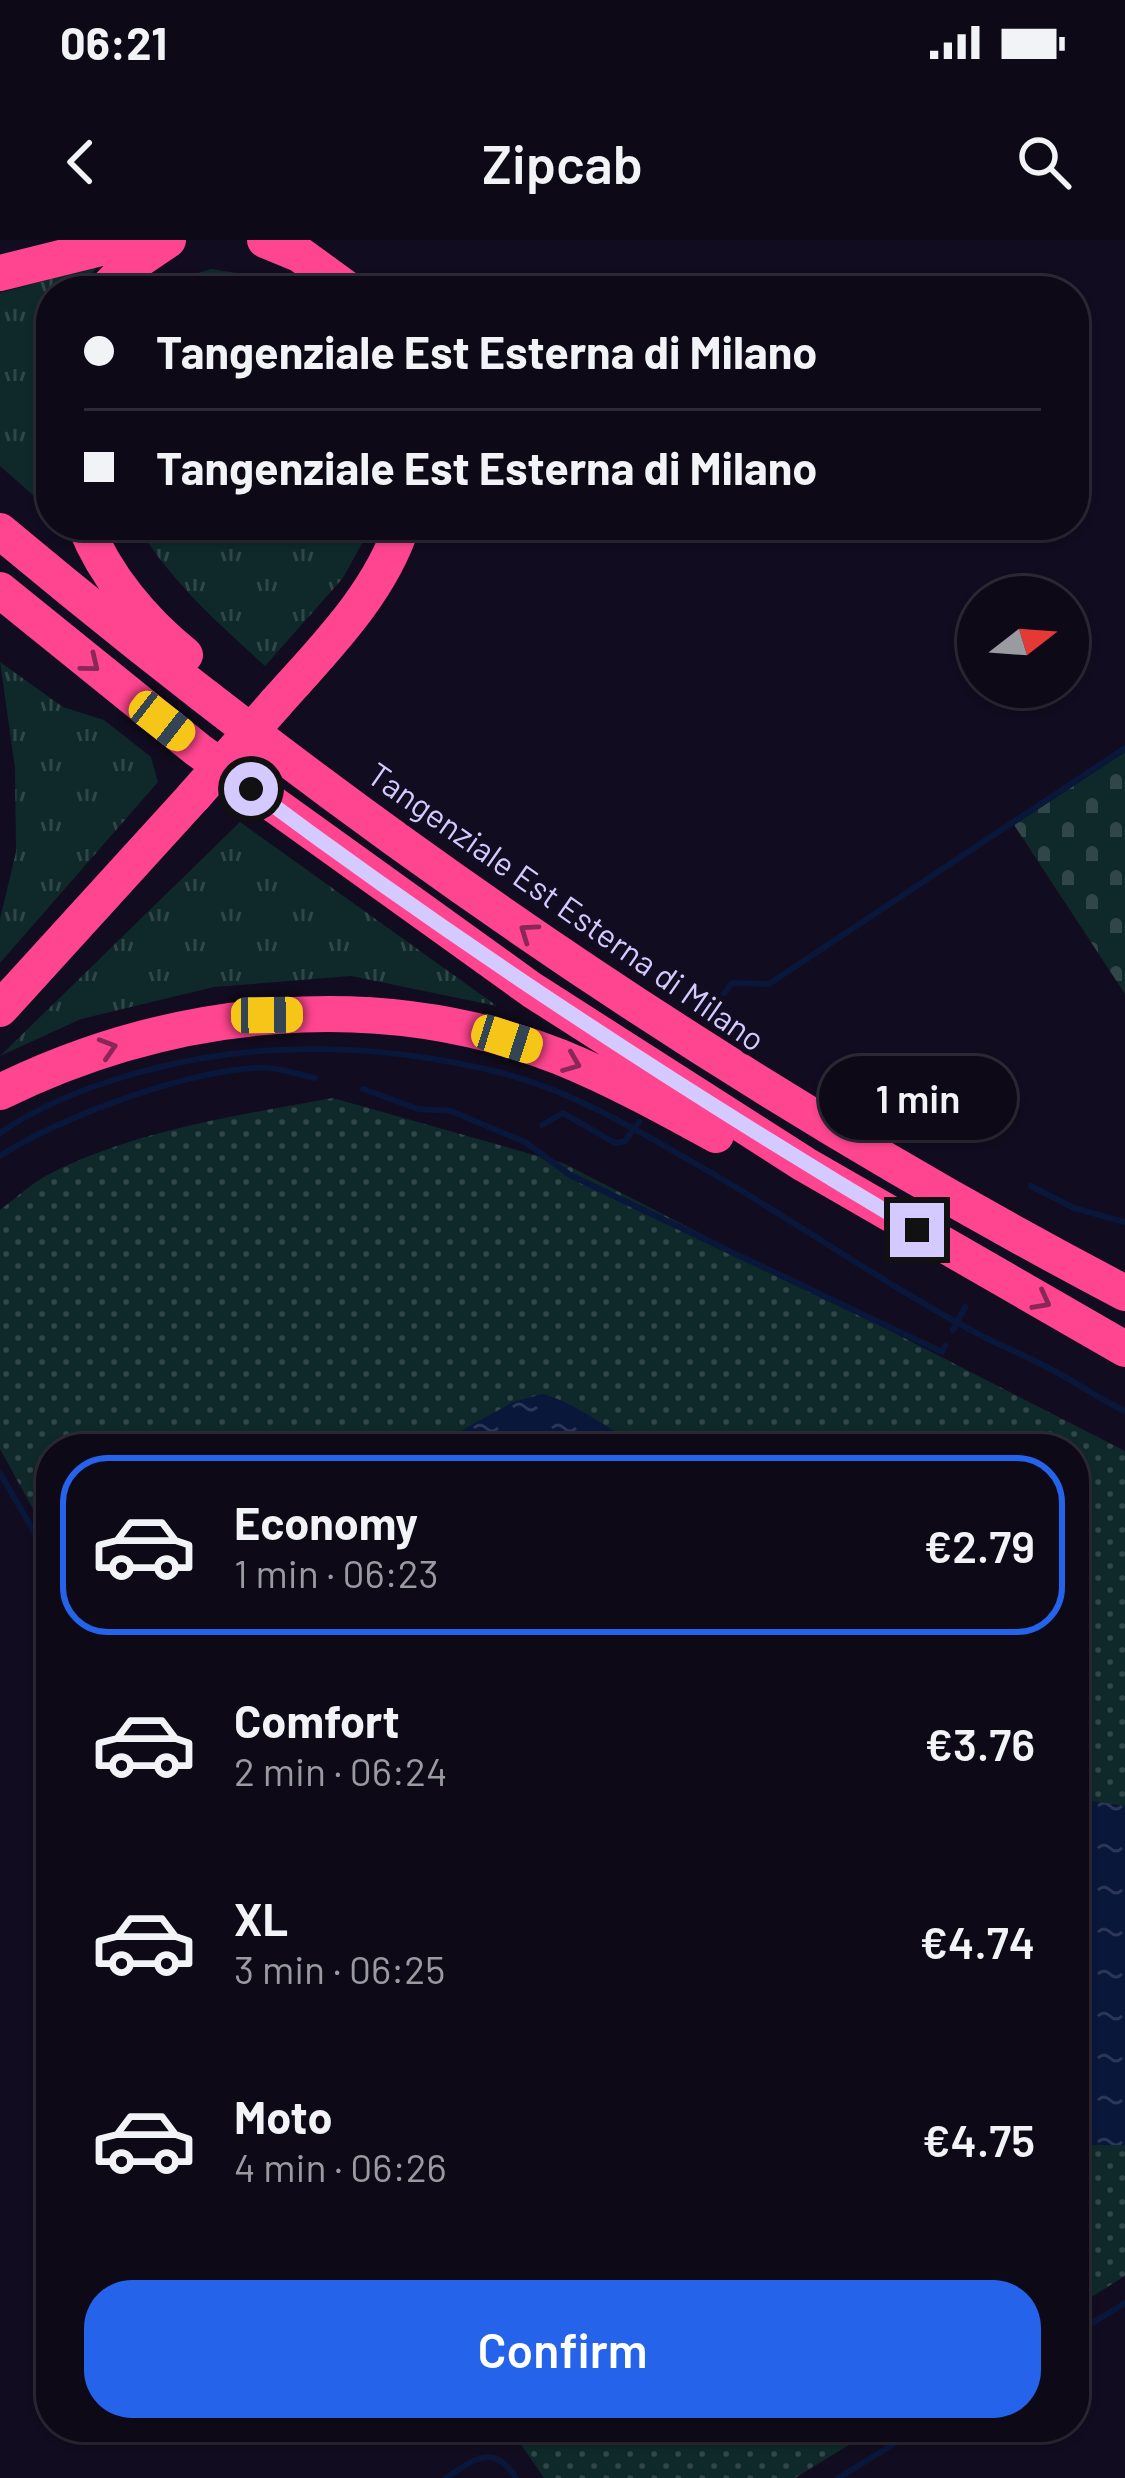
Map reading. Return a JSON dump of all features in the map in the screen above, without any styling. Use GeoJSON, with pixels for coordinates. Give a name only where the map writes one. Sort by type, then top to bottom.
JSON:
{"type":"FeatureCollection","features":[{"type":"Feature","properties":{"kind":"highway"},"geometry":{"type":"LineString","coordinates":[[0,274],[133,240]]}},
{"type":"Feature","properties":{"kind":"highway"},"geometry":{"type":"LineString","coordinates":[[119,276],[168,240]]}},
{"type":"Feature","properties":{"kind":"highway"},"geometry":{"type":"LineString","coordinates":[[265,240],[298,254],[329,276]]}},
{"type":"Feature","properties":{"kind":"highway","name":"Tangenziale Est Esterna di Milano"},"geometry":{"type":"LineString","coordinates":[[0,531],[155,659],[570,962],[746,1078],[904,1172],[1125,1293]]}},
{"type":"Feature","properties":{"kind":"highway"},"geometry":{"type":"LineString","coordinates":[[93,540],[109,572],[164,638],[308,753],[435,867]]}},
{"type":"Feature","properties":{"kind":"highway"},"geometry":{"type":"LineString","coordinates":[[0,1010],[356,610],[395,540]]}},
{"type":"Feature","properties":{"kind":"highway"},"geometry":{"type":"LineString","coordinates":[[0,590],[214,762],[532,990],[785,1152],[1125,1349]]}},
{"type":"Feature","properties":{"kind":"highway"},"geometry":{"type":"LineString","coordinates":[[0,1092],[92,1053],[156,1033],[232,1020],[328,1013],[445,1026],[507,1039],[614,1080],[913,1252],[955,1269],[992,1274]]}},
{"type":"Feature","properties":{"kind":"green space"},"geometry":{"type":"Polygon","coordinates":[[[98,266],[89,276],[62,276],[98,266]]]}},
{"type":"Feature","properties":{"kind":"green space"},"geometry":{"type":"Polygon","coordinates":[[[211,269],[252,276],[188,276],[211,269]]]}},
{"type":"Feature","properties":{"kind":"green space"},"geometry":{"type":"Polygon","coordinates":[[[36,283],[36,498],[0,466],[0,293],[36,283]]]}},
{"type":"Feature","properties":{"kind":"green space"},"geometry":{"type":"Polygon","coordinates":[[[147,540],[364,540],[343,578],[265,666],[179,583],[147,540]]]}},
{"type":"Feature","properties":{"kind":"green space"},"geometry":{"type":"Polygon","coordinates":[[[0,662],[63,707],[104,720],[151,757],[158,782],[0,963],[0,919],[16,852],[15,768],[0,662]]]}},
{"type":"Feature","properties":{"kind":"green space"},"geometry":{"type":"Polygon","coordinates":[[[1125,752],[1125,994],[1014,825],[1125,752]]]}},
{"type":"Feature","properties":{"kind":"green space"},"geometry":{"type":"Polygon","coordinates":[[[240,822],[497,1006],[351,976],[214,987],[81,1019],[0,1056],[240,822]]]}},
{"type":"Feature","properties":{"kind":"green space"},"geometry":{"type":"Polygon","coordinates":[[[333,1098],[563,1163],[1125,1451],[1125,2276],[1089,2299],[1089,1434],[36,1434],[36,1515],[0,1449],[0,1210],[46,1176],[86,1157],[191,1125],[333,1098]]]}},
{"type":"Feature","properties":{"kind":"green space"},"geometry":{"type":"Polygon","coordinates":[[[519,2442],[854,2442],[795,2478],[544,2478],[519,2442]]]}},
{"type":"Feature","properties":{"kind":"water"},"geometry":{"type":"Polygon","coordinates":[[[543,1394],[622,1434],[456,1434],[513,1402],[543,1394]]]}},
{"type":"Feature","properties":{"kind":"water"},"geometry":{"type":"Polygon","coordinates":[[[1089,1800],[1125,1806],[1125,2145],[1089,2145],[1089,1800]]]}},
{"type":"Feature","properties":{"kind":"waterway"},"geometry":{"type":"LineString","coordinates":[[713,1008],[732,983],[769,984],[1125,748]]}},
{"type":"Feature","properties":{"kind":"waterway"},"geometry":{"type":"LineString","coordinates":[[0,1133],[81,1091],[172,1064],[231,1054],[367,1051],[502,1073],[558,1092],[638,1131],[946,1316],[1125,1411]]}},
{"type":"Feature","properties":{"kind":"waterway"},"geometry":{"type":"LineString","coordinates":[[0,1156],[92,1111],[205,1075],[268,1068],[315,1078]]}},
{"type":"Feature","properties":{"kind":"waterway"},"geometry":{"type":"LineString","coordinates":[[363,1089],[418,1109],[451,1111],[525,1142],[570,1175],[942,1352],[945,1346]]}},
{"type":"Feature","properties":{"kind":"waterway"},"geometry":{"type":"LineString","coordinates":[[542,1125],[563,1113],[615,1143],[625,1141],[639,1122]]}},
{"type":"Feature","properties":{"kind":"waterway"},"geometry":{"type":"LineString","coordinates":[[1031,1186],[1074,1208],[1125,1222]]}},
{"type":"Feature","properties":{"kind":"waterway"},"geometry":{"type":"LineString","coordinates":[[953,1330],[965,1307]]}},
{"type":"Feature","properties":{"kind":"waterway"},"geometry":{"type":"LineString","coordinates":[[0,1473],[36,1535]]}},
{"type":"Feature","properties":{"kind":"waterway"},"geometry":{"type":"LineString","coordinates":[[1089,2325],[1125,2303]]}},
{"type":"Feature","properties":{"kind":"waterway"},"geometry":{"type":"LineString","coordinates":[[838,2478],[897,2442]]}},
{"type":"Feature","properties":{"kind":"waterway"},"geometry":{"type":"LineString","coordinates":[[446,2478],[484,2457],[500,2460],[516,2478]]}},
{"type":"Feature","properties":{"kind":"route"},"geometry":{"type":"LineString","coordinates":[[251,789],[532,990],[804,1164],[917,1230]]}}]}
